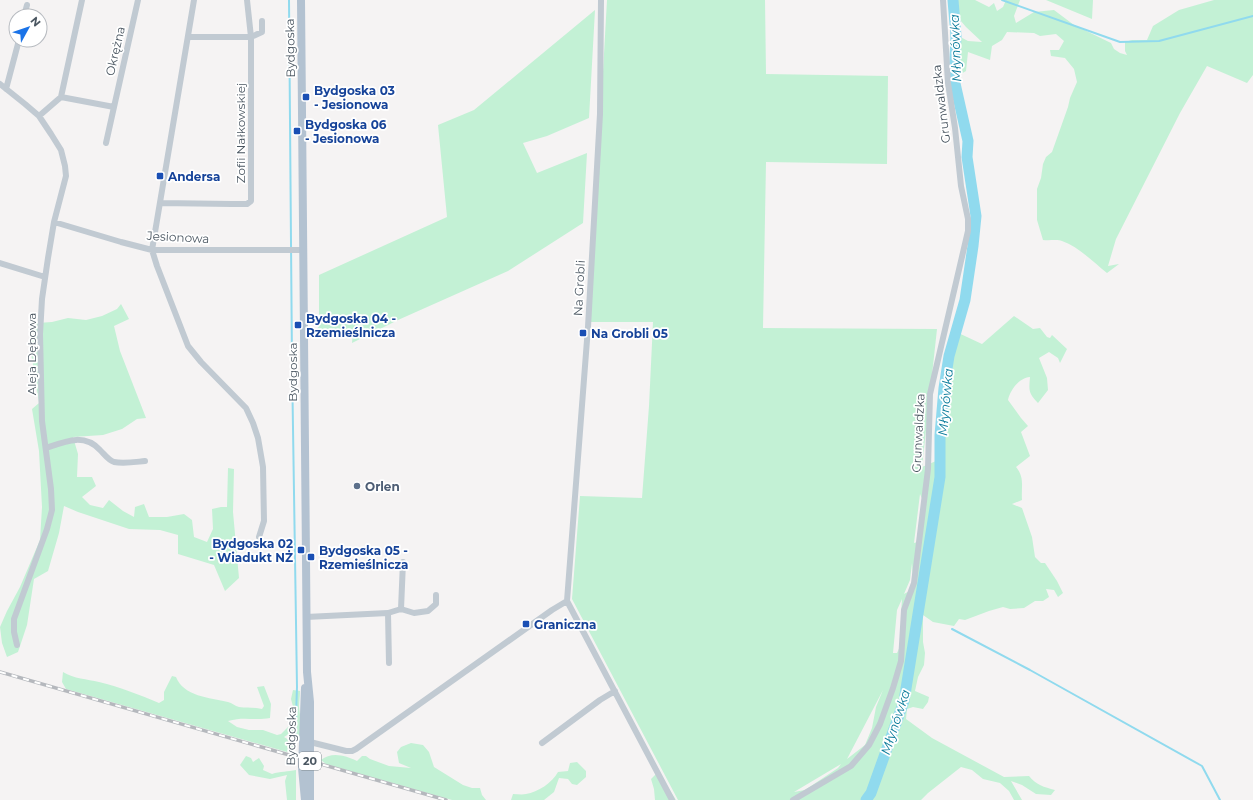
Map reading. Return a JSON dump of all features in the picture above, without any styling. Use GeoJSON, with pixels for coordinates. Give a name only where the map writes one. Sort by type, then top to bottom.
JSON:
{"type":"FeatureCollection","features":[{"type":"Feature","properties":{"kind":"main road","name":"Bydgoska"},"geometry":{"type":"LineString","coordinates":[[301,0],[306,617],[307,672],[310,702],[310,800]]}},
{"type":"Feature","properties":{"kind":"main road","name":"Bydgoska"},"geometry":{"type":"LineString","coordinates":[[304,800],[302,768],[303,702],[307,672]]}},
{"type":"Feature","properties":{"kind":"street"},"geometry":{"type":"LineString","coordinates":[[39,116],[57,102],[61,96],[82,0]]}},
{"type":"Feature","properties":{"kind":"street","name":"Okrężna"},"geometry":{"type":"LineString","coordinates":[[106,143],[138,0]]}},
{"type":"Feature","properties":{"kind":"street"},"geometry":{"type":"LineString","coordinates":[[194,0],[152,250],[188,346],[201,362],[246,408],[253,423],[258,438],[263,467],[264,521],[260,537]]}},
{"type":"Feature","properties":{"kind":"street"},"geometry":{"type":"LineString","coordinates":[[247,0],[251,37]]}},
{"type":"Feature","properties":{"kind":"street","name":"Na Grobli"},"geometry":{"type":"LineString","coordinates":[[567,601],[588,320],[600,114],[601,0]]}},
{"type":"Feature","properties":{"kind":"street","name":"Grunwaldzka"},"geometry":{"type":"LineString","coordinates":[[793,800],[851,766],[869,745],[880,724],[901,661],[904,610],[914,583],[928,469],[930,394],[968,230],[968,219],[961,186],[955,128],[948,83],[943,0]]}},
{"type":"Feature","properties":{"kind":"street"},"geometry":{"type":"LineString","coordinates":[[188,37],[251,37],[262,32],[262,21]]}},
{"type":"Feature","properties":{"kind":"street","name":"Zofii Nałkowskiej"},"geometry":{"type":"LineString","coordinates":[[160,203],[247,204],[251,201],[251,37]]}},
{"type":"Feature","properties":{"kind":"street"},"geometry":{"type":"LineString","coordinates":[[6,89],[17,48]]}},
{"type":"Feature","properties":{"kind":"street","name":"Aleja Dębowa"},"geometry":{"type":"LineString","coordinates":[[0,84],[39,116],[61,150],[66,176],[54,222],[42,299],[40,349],[42,421],[51,490],[52,510],[47,529],[14,619],[14,632],[17,645]]}},
{"type":"Feature","properties":{"kind":"street"},"geometry":{"type":"LineString","coordinates":[[61,96],[114,107]]}},
{"type":"Feature","properties":{"kind":"street","name":"Jesionowa"},"geometry":{"type":"LineString","coordinates":[[54,222],[152,250],[304,250]]}},
{"type":"Feature","properties":{"kind":"street"},"geometry":{"type":"LineString","coordinates":[[0,262],[45,277]]}},
{"type":"Feature","properties":{"kind":"street"},"geometry":{"type":"LineString","coordinates":[[46,448],[68,441],[82,440],[93,442],[108,459],[115,462],[145,461]]}},
{"type":"Feature","properties":{"kind":"street"},"geometry":{"type":"LineString","coordinates":[[401,610],[403,562]]}},
{"type":"Feature","properties":{"kind":"street"},"geometry":{"type":"LineString","coordinates":[[306,617],[388,613],[401,610],[414,613],[428,611],[436,604],[436,595]]}},
{"type":"Feature","properties":{"kind":"street"},"geometry":{"type":"LineString","coordinates":[[303,730],[310,742],[346,751],[356,749],[540,618],[567,601],[672,800]]}},
{"type":"Feature","properties":{"kind":"street"},"geometry":{"type":"LineString","coordinates":[[388,613],[389,663]]}},
{"type":"Feature","properties":{"kind":"street"},"geometry":{"type":"LineString","coordinates":[[542,743],[600,700],[615,691]]}},
{"type":"Feature","properties":{"kind":"green space"},"geometry":{"type":"Polygon","coordinates":[[[607,0],[765,0],[766,74],[888,76],[887,164],[766,162],[763,328],[937,329],[922,467],[936,461],[937,417],[941,381],[952,330],[982,344],[1014,316],[1033,329],[1040,328],[1047,337],[1050,338],[1052,335],[1067,349],[1060,363],[1058,358],[1049,352],[1039,358],[1047,378],[1048,390],[1038,403],[1032,397],[1030,391],[1030,377],[1022,380],[1016,385],[1008,400],[1028,426],[1021,432],[1030,456],[1016,467],[1022,479],[1022,500],[1012,504],[1022,508],[1032,537],[1035,557],[1041,563],[1045,563],[1063,593],[1058,597],[1054,590],[1046,589],[1049,597],[1043,601],[1035,601],[1024,608],[1010,609],[1003,607],[965,620],[959,619],[954,626],[933,622],[923,615],[923,642],[925,653],[924,665],[918,677],[915,691],[929,697],[928,702],[923,709],[913,707],[907,709],[906,719],[932,738],[1004,777],[1029,776],[1037,784],[1055,790],[1051,795],[1036,794],[1022,785],[1011,781],[1022,800],[1014,800],[1009,791],[1000,783],[983,779],[972,770],[961,767],[921,800],[678,800],[572,599],[580,496],[642,498],[649,406],[653,322],[589,322],[607,0]],[[920,494],[914,543],[921,541],[924,503],[920,494]],[[912,563],[910,580],[904,594],[913,589],[912,563]],[[902,599],[897,610],[893,653],[897,653],[904,638],[905,622],[901,614],[902,599]],[[883,690],[847,759],[865,745],[872,728],[876,707],[883,690]],[[841,764],[794,792],[805,790],[838,768],[841,764]]]}},
{"type":"Feature","properties":{"kind":"green space"},"geometry":{"type":"Polygon","coordinates":[[[949,0],[975,0],[989,7],[994,3],[997,11],[1003,7],[1006,0],[1020,0],[1014,16],[1016,23],[1034,12],[1054,10],[1074,25],[1111,43],[1114,49],[1127,55],[1125,51],[1125,42],[1132,40],[1147,40],[1153,26],[1179,10],[1214,0],[1253,0],[1253,75],[1247,83],[1207,66],[1180,113],[1116,239],[1108,266],[1119,264],[1107,273],[1080,251],[1068,244],[1060,240],[1043,240],[1037,220],[1037,189],[1041,178],[1043,164],[1046,157],[1052,152],[1070,98],[1077,82],[1074,69],[1065,58],[1051,56],[1050,50],[1059,50],[1064,41],[1056,34],[1040,36],[1034,33],[1007,32],[1002,40],[992,46],[990,60],[968,52],[966,71],[956,77],[951,32],[968,41],[982,42],[966,27],[949,7],[949,0]]]}},
{"type":"Feature","properties":{"kind":"green space"},"geometry":{"type":"Polygon","coordinates":[[[1046,0],[1093,0],[1092,19],[1046,0]]]}},
{"type":"Feature","properties":{"kind":"green space"},"geometry":{"type":"Polygon","coordinates":[[[595,10],[589,118],[547,136],[523,143],[537,173],[587,153],[583,223],[508,271],[398,320],[352,343],[353,331],[315,332],[319,326],[319,275],[447,217],[438,125],[474,110],[595,10]]]}},
{"type":"Feature","properties":{"kind":"green space"},"geometry":{"type":"Polygon","coordinates":[[[121,304],[129,319],[114,326],[120,351],[146,418],[137,419],[122,429],[103,435],[73,437],[78,454],[77,477],[92,477],[96,486],[82,497],[90,505],[103,508],[109,500],[123,511],[134,517],[135,507],[144,504],[149,517],[167,517],[184,514],[192,520],[194,537],[207,542],[213,529],[212,509],[227,507],[228,468],[234,469],[233,512],[239,578],[225,591],[214,565],[178,554],[178,535],[160,530],[129,529],[64,506],[59,533],[48,571],[34,579],[27,625],[18,652],[7,657],[2,643],[0,627],[20,587],[40,540],[42,507],[39,451],[32,409],[39,403],[30,346],[37,323],[52,322],[68,318],[86,320],[102,316],[117,309],[121,304]]]}},
{"type":"Feature","properties":{"kind":"green space"},"geometry":{"type":"Polygon","coordinates":[[[63,672],[76,677],[122,689],[159,703],[164,700],[164,692],[172,676],[176,677],[185,688],[191,692],[228,702],[239,707],[262,709],[264,706],[257,687],[264,686],[271,704],[270,718],[239,719],[228,721],[237,727],[249,730],[263,730],[277,735],[281,734],[290,725],[289,717],[291,714],[296,718],[291,699],[293,690],[300,691],[299,707],[302,729],[301,738],[299,742],[295,733],[292,732],[284,737],[292,744],[294,754],[66,689],[62,682],[63,672]]]}},
{"type":"Feature","properties":{"kind":"green space"},"geometry":{"type":"Polygon","coordinates":[[[411,743],[423,745],[429,752],[434,767],[463,785],[472,788],[480,788],[482,795],[486,800],[452,800],[326,764],[321,760],[325,757],[339,755],[357,761],[362,756],[366,756],[389,766],[411,768],[399,763],[397,752],[401,747],[411,743]]]}},
{"type":"Feature","properties":{"kind":"green space"},"geometry":{"type":"Polygon","coordinates":[[[246,756],[251,758],[253,762],[259,758],[264,766],[263,770],[272,774],[296,770],[296,800],[287,800],[285,781],[287,775],[270,779],[249,775],[240,765],[246,756]]]}},
{"type":"Feature","properties":{"kind":"green space"},"geometry":{"type":"Polygon","coordinates":[[[577,762],[586,771],[586,777],[577,785],[572,784],[568,779],[559,778],[554,792],[544,800],[511,800],[513,794],[531,793],[540,789],[552,780],[558,772],[568,771],[570,763],[577,762]]]}},
{"type":"Feature","properties":{"kind":"green space"},"geometry":{"type":"Polygon","coordinates":[[[657,773],[660,775],[676,800],[655,800],[651,779],[657,773]]]}},
{"type":"Feature","properties":{"kind":"waterway"},"geometry":{"type":"LineString","coordinates":[[289,0],[292,363],[297,687],[295,745]]}},
{"type":"Feature","properties":{"kind":"waterway","name":"Młynówka"},"geometry":{"type":"LineString","coordinates":[[866,800],[871,793],[904,701],[940,477],[940,435],[944,388],[949,356],[965,300],[973,246],[976,216],[967,157],[968,141],[954,79],[956,36],[953,0]]}},
{"type":"Feature","properties":{"kind":"waterway"},"geometry":{"type":"LineString","coordinates":[[1002,0],[1120,42],[1159,41],[1253,16]]}},
{"type":"Feature","properties":{"kind":"waterway"},"geometry":{"type":"LineString","coordinates":[[952,629],[1030,670],[1202,766],[1220,800]]}},
{"type":"Feature","properties":{"kind":"railway"},"geometry":{"type":"LineString","coordinates":[[0,672],[446,800]]}},
{"type":"Feature","properties":{"kind":"place","name":"Bydgoska 03 - Jesionowa"},"geometry":{"type":"Point","coordinates":[306,97]}},
{"type":"Feature","properties":{"kind":"place","name":"Bydgoska 06 - Jesionowa"},"geometry":{"type":"Point","coordinates":[297,131]}},
{"type":"Feature","properties":{"kind":"place","name":"Andersa"},"geometry":{"type":"Point","coordinates":[160,176]}},
{"type":"Feature","properties":{"kind":"place","name":"Bydgoska 04 - Rzemieślnicza"},"geometry":{"type":"Point","coordinates":[298,325]}},
{"type":"Feature","properties":{"kind":"place","name":"Na Grobli 05"},"geometry":{"type":"Point","coordinates":[583,333]}},
{"type":"Feature","properties":{"kind":"place","name":"Orlen"},"geometry":{"type":"Point","coordinates":[357,486]}},
{"type":"Feature","properties":{"kind":"place","name":"Bydgoska 02 - Wiadukt NŻ"},"geometry":{"type":"Point","coordinates":[301,550]}},
{"type":"Feature","properties":{"kind":"place","name":"Bydgoska 05 - Rzemieślnicza"},"geometry":{"type":"Point","coordinates":[311,557]}},
{"type":"Feature","properties":{"kind":"place","name":"Graniczna"},"geometry":{"type":"Point","coordinates":[526,624]}}]}
